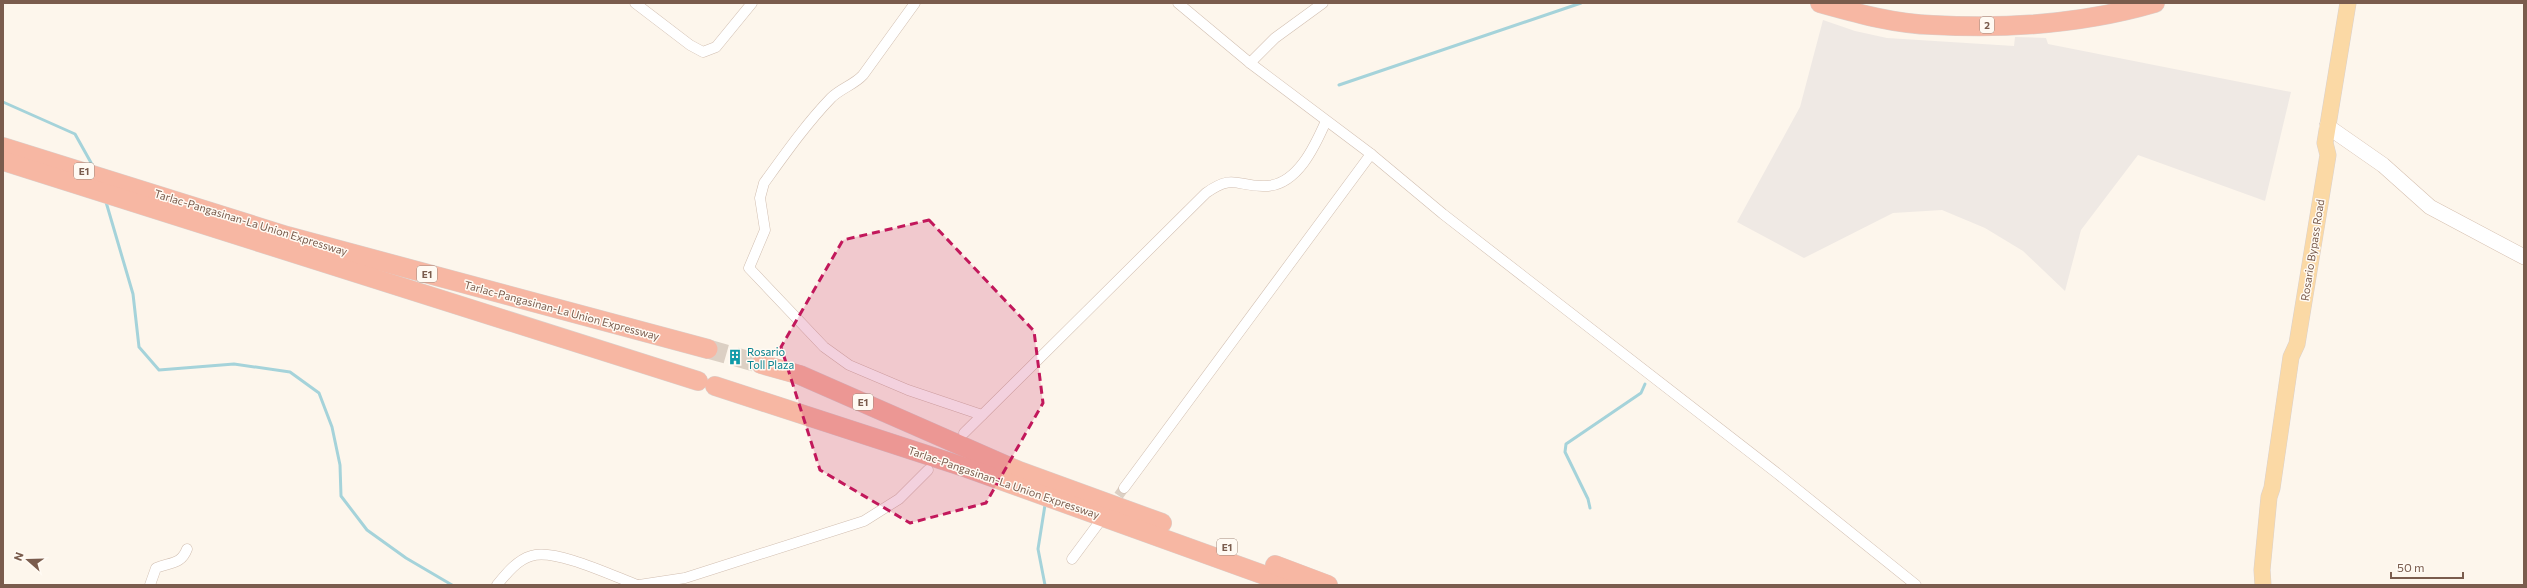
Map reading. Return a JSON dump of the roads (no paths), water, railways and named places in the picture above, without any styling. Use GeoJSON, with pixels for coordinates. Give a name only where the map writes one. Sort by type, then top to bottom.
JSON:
{"type":"FeatureCollection","features":[{"type":"Feature","properties":{"kind":"highway","name":"2"},"geometry":{"type":"LineString","coordinates":[[1820,3],[1869,16],[1932,25],[2022,26],[2100,17],[2155,3]]}},
{"type":"Feature","properties":{"kind":"highway","name":"Tarlac-Pangasinan-La Union Expressway"},"geometry":{"type":"LineString","coordinates":[[11,149],[287,236],[708,349]]}},
{"type":"Feature","properties":{"kind":"highway","name":"Tarlac-Pangasinan-La Union Expressway"},"geometry":{"type":"LineString","coordinates":[[3,161],[155,211],[706,383],[974,471],[1292,585]]}},
{"type":"Feature","properties":{"kind":"highway","name":"Tarlac-Pangasinan-La Union Expressway"},"geometry":{"type":"LineString","coordinates":[[761,364],[800,375],[1019,471],[1102,500],[1328,585]]}},
{"type":"Feature","properties":{"kind":"main road","name":"Rosario Bypass Road"},"geometry":{"type":"LineString","coordinates":[[2264,585],[2262,570],[2269,497],[2272,488],[2291,357],[2288,343],[2318,152],[2325,143],[2348,3]]}},
{"type":"Feature","properties":{"kind":"street"},"geometry":{"type":"LineString","coordinates":[[635,3],[690,45],[703,52],[716,47],[752,3]]}},
{"type":"Feature","properties":{"kind":"street"},"geometry":{"type":"LineString","coordinates":[[915,3],[863,75],[853,85],[833,96],[821,109],[764,183],[760,198],[765,230],[749,268],[818,342],[843,361],[908,390],[982,415]]}},
{"type":"Feature","properties":{"kind":"street"},"geometry":{"type":"LineString","coordinates":[[1178,3],[1250,63],[1371,154],[1443,214],[1778,474],[1916,585]]}},
{"type":"Feature","properties":{"kind":"street"},"geometry":{"type":"LineString","coordinates":[[1250,63],[1275,38],[1323,3]]}},
{"type":"Feature","properties":{"kind":"street"},"geometry":{"type":"LineString","coordinates":[[964,433],[1206,193],[1228,181],[1264,186],[1281,182],[1302,165],[1313,149],[1326,121]]}},
{"type":"Feature","properties":{"kind":"street"},"geometry":{"type":"LineString","coordinates":[[2327,126],[2383,165],[2430,207],[2524,258]]}},
{"type":"Feature","properties":{"kind":"street"},"geometry":{"type":"LineString","coordinates":[[1124,488],[1371,154]]}},
{"type":"Feature","properties":{"kind":"street"},"geometry":{"type":"LineString","coordinates":[[497,585],[510,569],[533,555],[570,560],[638,585],[685,578],[864,521],[899,499],[928,470]]}},
{"type":"Feature","properties":{"kind":"street"},"geometry":{"type":"LineString","coordinates":[[1072,559],[1098,524]]}},
{"type":"Feature","properties":{"kind":"street"},"geometry":{"type":"LineString","coordinates":[[150,585],[156,568],[178,562],[184,558],[187,549]]}},
{"type":"Feature","properties":{"kind":"waterway"},"geometry":{"type":"LineString","coordinates":[[1339,85],[1581,3]]}},
{"type":"Feature","properties":{"kind":"waterway"},"geometry":{"type":"LineString","coordinates":[[3,102],[75,134],[94,168]]}},
{"type":"Feature","properties":{"kind":"waterway"},"geometry":{"type":"LineString","coordinates":[[106,202],[133,294],[139,347],[159,370],[234,364],[290,372],[319,393],[332,427],[340,465],[341,496],[367,530],[406,558],[452,585]]}},
{"type":"Feature","properties":{"kind":"waterway"},"geometry":{"type":"LineString","coordinates":[[1590,508],[1588,499],[1565,452],[1566,444],[1641,393],[1645,384]]}},
{"type":"Feature","properties":{"kind":"waterway"},"geometry":{"type":"LineString","coordinates":[[1045,505],[1038,549],[1045,585]]}},
{"type":"Feature","properties":{"kind":"tunnel"},"geometry":{"type":"LineString","coordinates":[[708,349],[761,364]]}},
{"type":"Feature","properties":{"kind":"tunnel"},"geometry":{"type":"LineString","coordinates":[[1110,508],[1124,488]]}},
{"type":"Feature","properties":{"kind":"place","name":"Rosario Toll Plaza"},"geometry":{"type":"Point","coordinates":[735,357]}}]}
